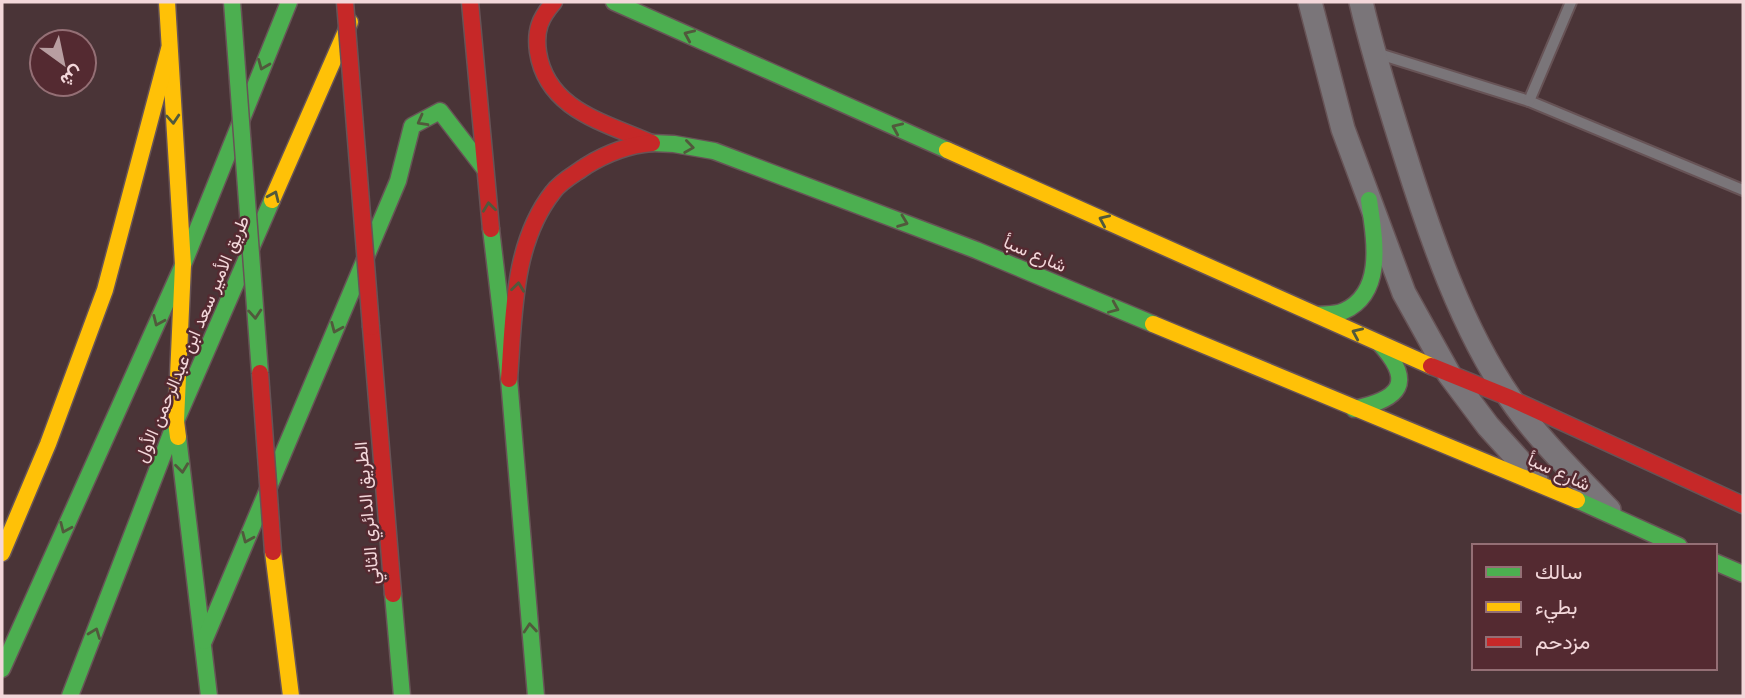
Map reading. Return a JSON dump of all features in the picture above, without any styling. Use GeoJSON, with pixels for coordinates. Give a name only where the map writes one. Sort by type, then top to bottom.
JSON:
{"type":"FeatureCollection","features":[{"type":"Feature","properties":{"kind":"main road"},"geometry":{"type":"LineString","coordinates":[[167,2],[183,265],[176,421],[209,696]]}},
{"type":"Feature","properties":{"kind":"main road"},"geometry":{"type":"LineString","coordinates":[[232,2],[273,552],[291,696]]}},
{"type":"Feature","properties":{"kind":"main road"},"geometry":{"type":"LineString","coordinates":[[2,669],[183,265],[289,2]]}},
{"type":"Feature","properties":{"kind":"main road","name":"الطريق الدائري الثاني"},"geometry":{"type":"LineString","coordinates":[[345,2],[402,696]]}},
{"type":"Feature","properties":{"kind":"main road","name":"طريق الأمير سعد ابن عبدالرحمن الأول"},"geometry":{"type":"LineString","coordinates":[[70,696],[176,421],[359,2]]}},
{"type":"Feature","properties":{"kind":"main road"},"geometry":{"type":"LineString","coordinates":[[470,2],[484,168],[509,379],[536,696]]}},
{"type":"Feature","properties":{"kind":"main road"},"geometry":{"type":"LineString","coordinates":[[554,2],[540,20],[536,41],[540,66],[557,96],[589,116],[651,143]]}},
{"type":"Feature","properties":{"kind":"main road"},"geometry":{"type":"LineString","coordinates":[[614,2],[1380,344],[1510,398],[1743,505]]}},
{"type":"Feature","properties":{"kind":"main road"},"geometry":{"type":"LineString","coordinates":[[2,553],[48,444],[105,290],[169,50]]}},
{"type":"Feature","properties":{"kind":"main road"},"geometry":{"type":"LineString","coordinates":[[203,643],[398,181],[412,126],[440,111],[484,168]]}},
{"type":"Feature","properties":{"kind":"main road","name":"شارع سبأ"},"geometry":{"type":"LineString","coordinates":[[509,379],[526,246],[553,192],[574,173],[620,149],[651,143],[714,151],[976,250],[1354,409],[1539,482],[1674,544]]}},
{"type":"Feature","properties":{"kind":"main road"},"geometry":{"type":"LineString","coordinates":[[1317,315],[1341,312],[1353,306],[1370,284],[1375,247],[1369,200]]}},
{"type":"Feature","properties":{"kind":"main road"},"geometry":{"type":"LineString","coordinates":[[1354,409],[1384,400],[1393,394],[1399,383],[1399,372],[1393,359],[1380,344]]}},
{"type":"Feature","properties":{"kind":"main road"},"geometry":{"type":"LineString","coordinates":[[1717,563],[1743,574]]}},
{"type":"Feature","properties":{"kind":"street"},"geometry":{"type":"LineString","coordinates":[[1310,2],[1343,129],[1404,293],[1449,374],[1488,426],[1539,482]]}},
{"type":"Feature","properties":{"kind":"street"},"geometry":{"type":"LineString","coordinates":[[1361,2],[1372,52],[1420,205],[1452,288],[1473,333],[1510,398],[1556,455],[1617,519]]}},
{"type":"Feature","properties":{"kind":"lane"},"geometry":{"type":"LineString","coordinates":[[1529,101],[1571,2]]}},
{"type":"Feature","properties":{"kind":"lane"},"geometry":{"type":"LineString","coordinates":[[1372,52],[1529,101],[1743,190]]}},
{"type":"Feature","properties":{"kind":"traffic: fast"},"geometry":{"type":"LineString","coordinates":[[232,2],[260,373]]}},
{"type":"Feature","properties":{"kind":"traffic: fast"},"geometry":{"type":"LineString","coordinates":[[2,669],[183,265],[289,2]]}},
{"type":"Feature","properties":{"kind":"traffic: fast"},"geometry":{"type":"LineString","coordinates":[[614,2],[947,150]]}},
{"type":"Feature","properties":{"kind":"traffic: fast"},"geometry":{"type":"LineString","coordinates":[[204,641],[398,181],[412,126],[440,111],[484,168]]}},
{"type":"Feature","properties":{"kind":"traffic: fast"},"geometry":{"type":"LineString","coordinates":[[652,143],[714,151],[976,250],[1153,324]]}},
{"type":"Feature","properties":{"kind":"traffic: fast"},"geometry":{"type":"LineString","coordinates":[[70,696],[176,421],[272,200]]}},
{"type":"Feature","properties":{"kind":"traffic: fast"},"geometry":{"type":"LineString","coordinates":[[1317,315],[1344,311],[1366,291],[1374,262],[1369,200]]}},
{"type":"Feature","properties":{"kind":"traffic: fast"},"geometry":{"type":"LineString","coordinates":[[491,229],[509,379],[536,696]]}},
{"type":"Feature","properties":{"kind":"traffic: fast"},"geometry":{"type":"LineString","coordinates":[[1354,409],[1382,400],[1397,387],[1397,369],[1380,344]]}},
{"type":"Feature","properties":{"kind":"traffic: fast"},"geometry":{"type":"LineString","coordinates":[[178,437],[209,696]]}},
{"type":"Feature","properties":{"kind":"traffic: fast"},"geometry":{"type":"LineString","coordinates":[[1577,500],[1675,544]]}},
{"type":"Feature","properties":{"kind":"traffic: fast"},"geometry":{"type":"LineString","coordinates":[[1717,563],[1743,574]]}},
{"type":"Feature","properties":{"kind":"traffic: fast"},"geometry":{"type":"LineString","coordinates":[[393,594],[402,696]]}},
{"type":"Feature","properties":{"kind":"traffic: slow"},"geometry":{"type":"LineString","coordinates":[[167,2],[183,265],[176,421],[178,437]]}},
{"type":"Feature","properties":{"kind":"traffic: slow"},"geometry":{"type":"LineString","coordinates":[[272,200],[350,22]]}},
{"type":"Feature","properties":{"kind":"traffic: slow"},"geometry":{"type":"LineString","coordinates":[[2,553],[48,444],[105,290],[169,49]]}},
{"type":"Feature","properties":{"kind":"traffic: slow"},"geometry":{"type":"LineString","coordinates":[[947,150],[1431,366]]}},
{"type":"Feature","properties":{"kind":"traffic: slow"},"geometry":{"type":"LineString","coordinates":[[1153,324],[1577,500]]}},
{"type":"Feature","properties":{"kind":"traffic: slow"},"geometry":{"type":"LineString","coordinates":[[273,552],[291,696]]}},
{"type":"Feature","properties":{"kind":"traffic: jam"},"geometry":{"type":"LineString","coordinates":[[345,2],[371,327]]}},
{"type":"Feature","properties":{"kind":"traffic: jam"},"geometry":{"type":"LineString","coordinates":[[470,2],[491,229]]}},
{"type":"Feature","properties":{"kind":"traffic: jam"},"geometry":{"type":"LineString","coordinates":[[554,2],[542,19],[537,37],[544,72],[553,88],[565,101],[580,111],[651,143]]}},
{"type":"Feature","properties":{"kind":"traffic: jam"},"geometry":{"type":"LineString","coordinates":[[509,379],[514,306],[522,258],[540,212],[556,188],[586,166],[618,150],[652,143]]}},
{"type":"Feature","properties":{"kind":"traffic: jam"},"geometry":{"type":"LineString","coordinates":[[371,327],[393,594]]}},
{"type":"Feature","properties":{"kind":"traffic: jam"},"geometry":{"type":"LineString","coordinates":[[1431,366],[1510,398],[1743,505]]}},
{"type":"Feature","properties":{"kind":"traffic: jam"},"geometry":{"type":"LineString","coordinates":[[260,373],[273,552]]}}]}
